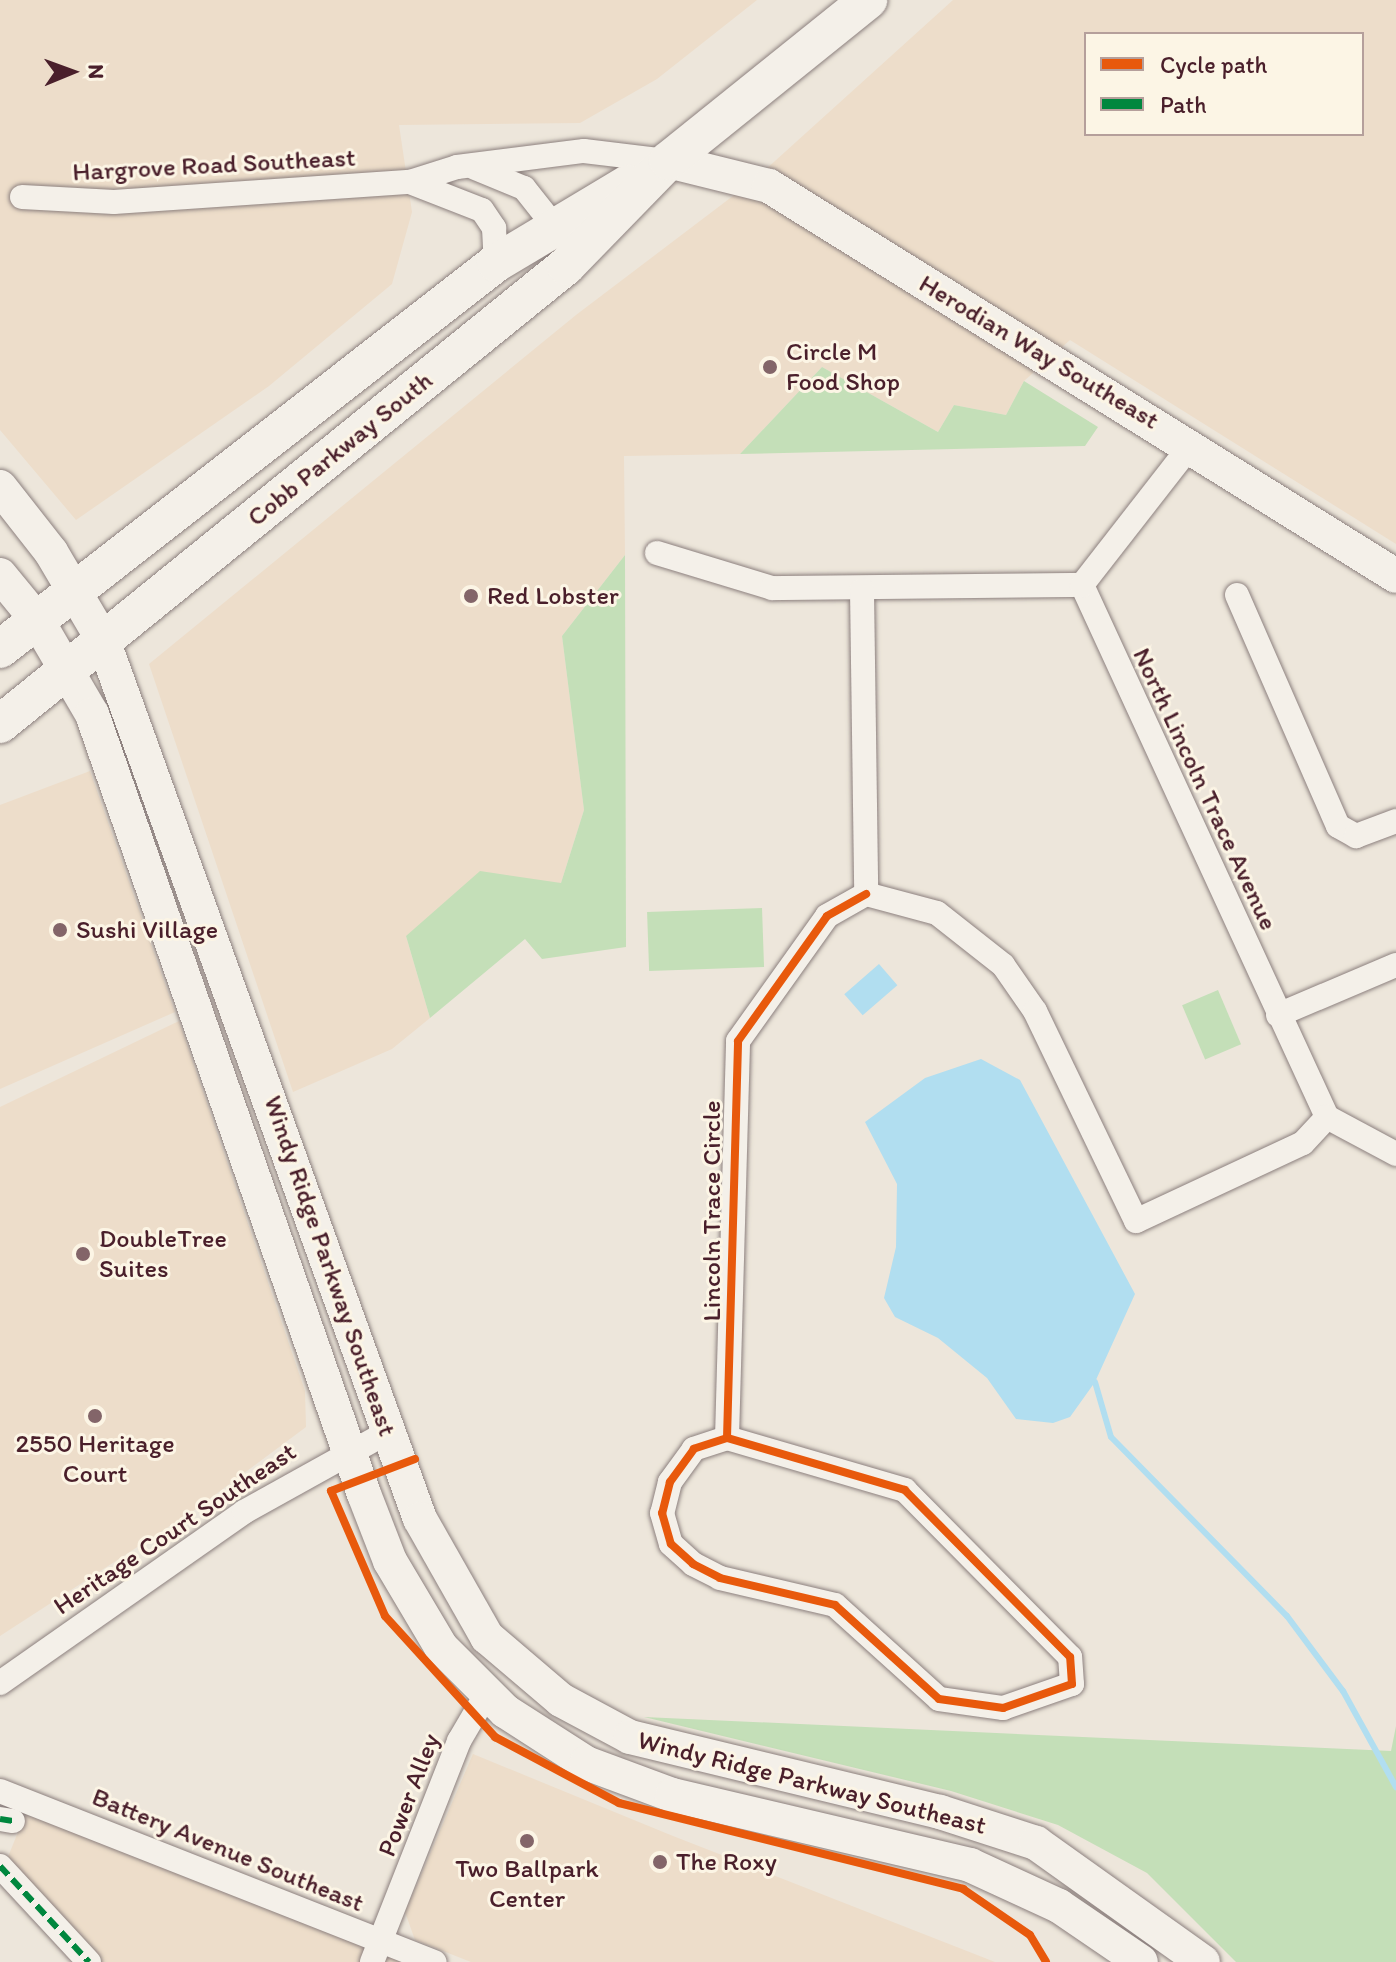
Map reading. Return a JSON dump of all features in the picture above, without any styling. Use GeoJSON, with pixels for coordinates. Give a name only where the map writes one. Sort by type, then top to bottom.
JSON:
{"type":"FeatureCollection","features":[{"type":"Feature","properties":{"kind":"main road","name":"Cobb Parkway South"},"geometry":{"type":"LineString","coordinates":[[0,724],[566,266],[668,161],[868,0]]}},
{"type":"Feature","properties":{"kind":"main road","name":"Cobb Parkway South"},"geometry":{"type":"LineString","coordinates":[[0,649],[496,263],[668,161]]}},
{"type":"Feature","properties":{"kind":"main road","name":"Herodian Way Southeast"},"geometry":{"type":"LineString","coordinates":[[668,161],[769,186],[1191,445],[1396,576]]}},
{"type":"Feature","properties":{"kind":"main road","name":"Windy Ridge Parkway Southeast"},"geometry":{"type":"LineString","coordinates":[[0,487],[74,589],[103,640],[388,1432],[456,1593],[487,1637],[561,1700],[665,1748],[940,1812],[1036,1843],[1153,1921],[1203,1962]]}},
{"type":"Feature","properties":{"kind":"main road","name":"Windy Ridge Parkway Southeast"},"geometry":{"type":"LineString","coordinates":[[0,575],[37,620],[68,668],[107,753],[348,1451],[413,1605],[486,1695],[559,1750],[612,1775],[970,1865],[1059,1906],[1132,1959]]}},
{"type":"Feature","properties":{"kind":"street","name":"Hargrove Road Southeast"},"geometry":{"type":"LineString","coordinates":[[22,197],[114,202],[410,182],[469,166],[584,151],[668,161]]}},
{"type":"Feature","properties":{"kind":"street"},"geometry":{"type":"LineString","coordinates":[[469,166],[524,188],[558,226],[566,266]]}},
{"type":"Feature","properties":{"kind":"street","name":"Hargrove Road Southeast"},"geometry":{"type":"LineString","coordinates":[[410,182],[482,210],[494,228],[496,263]]}},
{"type":"Feature","properties":{"kind":"street"},"geometry":{"type":"LineString","coordinates":[[657,553],[745,584],[862,590],[1082,585],[1191,445]]}},
{"type":"Feature","properties":{"kind":"street","name":"North Lincoln Trace Avenue"},"geometry":{"type":"LineString","coordinates":[[1082,585],[1327,1117]]}},
{"type":"Feature","properties":{"kind":"street"},"geometry":{"type":"LineString","coordinates":[[862,590],[866,894],[937,913],[1003,965],[1035,1011],[1136,1221],[1303,1143],[1327,1117],[1396,1154]]}},
{"type":"Feature","properties":{"kind":"street"},"geometry":{"type":"LineString","coordinates":[[1237,595],[1338,826],[1356,836],[1396,821]]}},
{"type":"Feature","properties":{"kind":"street","name":"Lincoln Trace Circle"},"geometry":{"type":"LineString","coordinates":[[727,1438],[738,1041],[827,916],[866,894]]}},
{"type":"Feature","properties":{"kind":"street"},"geometry":{"type":"LineString","coordinates":[[1278,1015],[1396,965]]}},
{"type":"Feature","properties":{"kind":"street","name":"Heritage Court Southeast"},"geometry":{"type":"LineString","coordinates":[[0,1683],[244,1512],[348,1451],[388,1432]]}},
{"type":"Feature","properties":{"kind":"street"},"geometry":{"type":"LineString","coordinates":[[727,1438],[905,1490],[1070,1657],[1072,1684],[1003,1708],[939,1699],[835,1605],[720,1578],[693,1564],[671,1544],[662,1513],[670,1482],[694,1449],[727,1438]]}},
{"type":"Feature","properties":{"kind":"street","name":"Power Alley"},"geometry":{"type":"LineString","coordinates":[[377,1951],[459,1741],[486,1695]]}},
{"type":"Feature","properties":{"kind":"street","name":"Battery Avenue Southeast"},"geometry":{"type":"LineString","coordinates":[[0,1791],[377,1951],[435,1962]]}},
{"type":"Feature","properties":{"kind":"street"},"geometry":{"type":"LineString","coordinates":[[0,1866],[89,1962]]}},
{"type":"Feature","properties":{"kind":"street"},"geometry":{"type":"LineString","coordinates":[[1132,1959],[1153,1921]]}},
{"type":"Feature","properties":{"kind":"shaded area"},"geometry":{"type":"Polygon","coordinates":[[[0,0],[757,0],[657,79],[580,123],[399,125],[412,212],[392,284],[269,386],[76,520],[0,430],[0,0]]]}},
{"type":"Feature","properties":{"kind":"shaded area"},"geometry":{"type":"Polygon","coordinates":[[[953,0],[1396,0],[1396,544],[1070,340],[1024,381],[1006,415],[954,405],[938,432],[822,367],[740,454],[624,456],[625,555],[562,636],[584,810],[561,883],[406,936],[430,1018],[392,1049],[293,1092],[149,664],[576,315],[754,180],[953,0]]]}},
{"type":"Feature","properties":{"kind":"shaded area"},"geometry":{"type":"Polygon","coordinates":[[[90,771],[175,1012],[0,1089],[0,805],[90,771]]]}},
{"type":"Feature","properties":{"kind":"shaded area"},"geometry":{"type":"Polygon","coordinates":[[[179,1021],[305,1391],[306,1427],[196,1509],[0,1636],[0,1107],[179,1021]]]}},
{"type":"Feature","properties":{"kind":"shaded area"},"geometry":{"type":"Polygon","coordinates":[[[473,1754],[995,1962],[471,1962],[415,1940],[405,1912],[473,1754]]]}},
{"type":"Feature","properties":{"kind":"shaded area"},"geometry":{"type":"Polygon","coordinates":[[[29,1805],[426,1962],[90,1962],[3,1869],[29,1805]]]}},
{"type":"Feature","properties":{"kind":"green space"},"geometry":{"type":"Polygon","coordinates":[[[822,367],[938,432],[954,405],[1006,415],[1024,381],[1098,427],[1085,446],[740,454],[822,367]]]}},
{"type":"Feature","properties":{"kind":"green space"},"geometry":{"type":"Polygon","coordinates":[[[625,555],[626,947],[542,959],[525,939],[430,1018],[406,936],[480,871],[561,883],[584,810],[562,636],[625,555]]]}},
{"type":"Feature","properties":{"kind":"green space"},"geometry":{"type":"Polygon","coordinates":[[[762,908],[764,967],[649,971],[647,912],[762,908]]]}},
{"type":"Feature","properties":{"kind":"green space"},"geometry":{"type":"Polygon","coordinates":[[[1218,990],[1241,1044],[1205,1060],[1182,1005],[1218,990]]]}},
{"type":"Feature","properties":{"kind":"green space"},"geometry":{"type":"Polygon","coordinates":[[[644,1717],[1391,1751],[1396,1726],[1396,1962],[1236,1962],[1147,1873],[1058,1825],[951,1791],[644,1717]]]}},
{"type":"Feature","properties":{"kind":"water"},"geometry":{"type":"Polygon","coordinates":[[[879,964],[897,985],[863,1015],[844,994],[879,964]]]}},
{"type":"Feature","properties":{"kind":"water"},"geometry":{"type":"Polygon","coordinates":[[[981,1059],[1020,1080],[1135,1294],[1095,1382],[1070,1417],[1053,1423],[1016,1419],[987,1378],[938,1338],[895,1317],[884,1298],[896,1247],[897,1184],[865,1122],[925,1078],[981,1059]]]}},
{"type":"Feature","properties":{"kind":"waterway"},"geometry":{"type":"LineString","coordinates":[[1095,1382],[1111,1437],[1287,1616],[1343,1691],[1396,1787]]}},
{"type":"Feature","properties":{"kind":"marked path"},"geometry":{"type":"LineString","coordinates":[[0,1819],[13,1821]]}},
{"type":"Feature","properties":{"kind":"marked path"},"geometry":{"type":"LineString","coordinates":[[0,1866],[89,1962]]}},
{"type":"Feature","properties":{"kind":"cycle path"},"geometry":{"type":"LineString","coordinates":[[727,1438],[694,1449],[670,1482],[662,1513],[671,1544],[693,1564],[720,1578],[835,1605],[939,1699],[1003,1708],[1072,1684],[1070,1657],[905,1490],[727,1438],[738,1041],[827,916],[866,894]]}},
{"type":"Feature","properties":{"kind":"cycle path"},"geometry":{"type":"LineString","coordinates":[[415,1459],[331,1491],[385,1616],[495,1737],[619,1803],[963,1889],[1030,1935],[1046,1962]]}},
{"type":"Feature","properties":{"kind":"place","name":"Circle M Food Shop"},"geometry":{"type":"Point","coordinates":[770,367]}},
{"type":"Feature","properties":{"kind":"place","name":"Red Lobster"},"geometry":{"type":"Point","coordinates":[471,596]}},
{"type":"Feature","properties":{"kind":"place","name":"Sushi Village"},"geometry":{"type":"Point","coordinates":[60,930]}},
{"type":"Feature","properties":{"kind":"place","name":"DoubleTree Suites"},"geometry":{"type":"Point","coordinates":[83,1254]}},
{"type":"Feature","properties":{"kind":"place","name":"2550 Heritage Court"},"geometry":{"type":"Point","coordinates":[95,1416]}},
{"type":"Feature","properties":{"kind":"place","name":"Two Ballpark Center"},"geometry":{"type":"Point","coordinates":[527,1841]}},
{"type":"Feature","properties":{"kind":"place","name":"The Roxy"},"geometry":{"type":"Point","coordinates":[660,1862]}}]}
